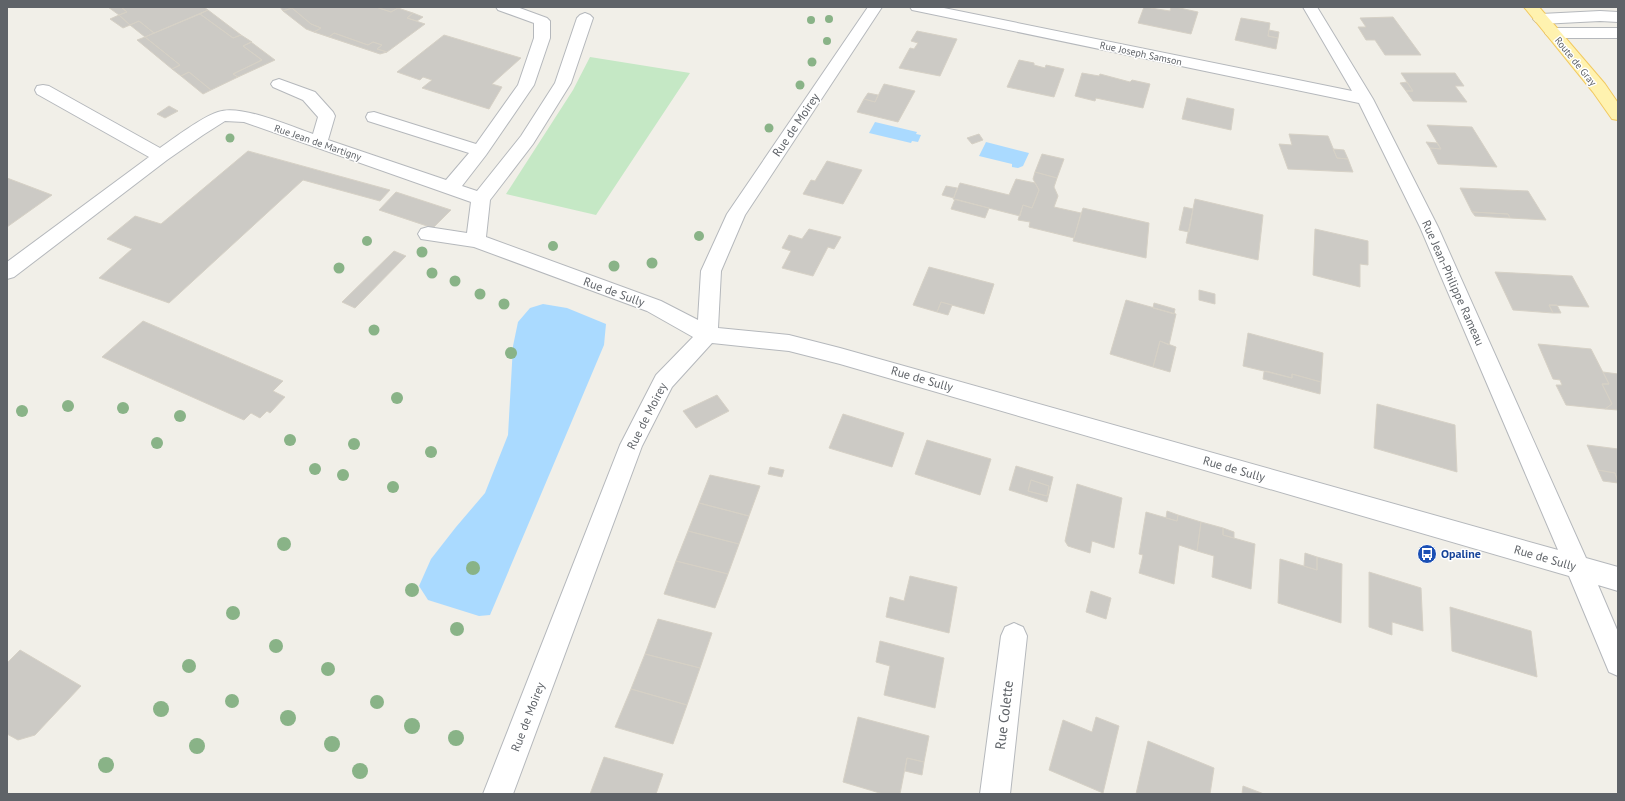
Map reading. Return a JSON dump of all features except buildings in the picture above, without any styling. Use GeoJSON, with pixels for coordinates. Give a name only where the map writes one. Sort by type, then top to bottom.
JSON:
{"type":"FeatureCollection","features":[{"type":"Feature","properties":{"kind":"main road","name":"Route de Gray"},"geometry":{"type":"LineString","coordinates":[[1536,13],[1599,88],[1618,116]]}},
{"type":"Feature","properties":{"kind":"street"},"geometry":{"type":"LineString","coordinates":[[450,188],[480,151],[526,85],[542,38],[542,21],[503,7]]}},
{"type":"Feature","properties":{"kind":"street","name":"Rue de Moirey"},"geometry":{"type":"LineString","coordinates":[[498,794],[631,445],[664,381],[707,335],[710,271],[736,214],[875,7]]}},
{"type":"Feature","properties":{"kind":"street","name":"Rue Joseph Samson"},"geometry":{"type":"LineString","coordinates":[[917,7],[1365,98]]}},
{"type":"Feature","properties":{"kind":"street","name":"Rue Jean-Philippe Rameau"},"geometry":{"type":"LineString","coordinates":[[1310,7],[1365,98],[1429,227],[1618,663]]}},
{"type":"Feature","properties":{"kind":"street"},"geometry":{"type":"LineString","coordinates":[[1536,13],[1618,17]]}},
{"type":"Feature","properties":{"kind":"street"},"geometry":{"type":"LineString","coordinates":[[476,241],[481,199],[527,140],[564,83],[585,18]]}},
{"type":"Feature","properties":{"kind":"street"},"geometry":{"type":"LineString","coordinates":[[1553,33],[1618,33]]}},
{"type":"Feature","properties":{"kind":"street"},"geometry":{"type":"LineString","coordinates":[[279,84],[309,96],[327,116],[319,142]]}},
{"type":"Feature","properties":{"kind":"street"},"geometry":{"type":"LineString","coordinates":[[44,90],[161,156]]}},
{"type":"Feature","properties":{"kind":"street","name":"Rue Jean de Martigny"},"geometry":{"type":"LineString","coordinates":[[7,272],[161,156],[197,130],[222,116],[246,117],[481,199]]}},
{"type":"Feature","properties":{"kind":"street"},"geometry":{"type":"LineString","coordinates":[[374,117],[480,151]]}},
{"type":"Feature","properties":{"kind":"street","name":"Rue de Sully"},"geometry":{"type":"LineString","coordinates":[[428,234],[476,241],[654,306],[707,335],[789,342],[1618,579]]}},
{"type":"Feature","properties":{"kind":"street","name":"Rue Colette"},"geometry":{"type":"LineString","coordinates":[[995,794],[1014,636]]}},
{"type":"Feature","properties":{"kind":"green space"},"geometry":{"type":"Polygon","coordinates":[[[590,57],[690,73],[596,215],[506,194],[573,90],[590,57]]]}},
{"type":"Feature","properties":{"kind":"water"},"geometry":{"type":"Polygon","coordinates":[[[875,122],[917,132],[916,134],[921,135],[918,142],[912,141],[911,143],[869,133],[875,122]]]}},
{"type":"Feature","properties":{"kind":"water"},"geometry":{"type":"Polygon","coordinates":[[[986,142],[1029,153],[1023,166],[1018,168],[1012,167],[1012,164],[979,156],[986,142]]]}},
{"type":"Feature","properties":{"kind":"water"},"geometry":{"type":"Polygon","coordinates":[[[543,304],[567,308],[606,324],[604,345],[490,615],[479,616],[428,600],[419,586],[431,559],[485,493],[508,435],[513,346],[518,322],[530,308],[543,304]]]}},
{"type":"Feature","properties":{"kind":"place","name":"Opaline"},"geometry":{"type":"Point","coordinates":[1427,554]}}]}
